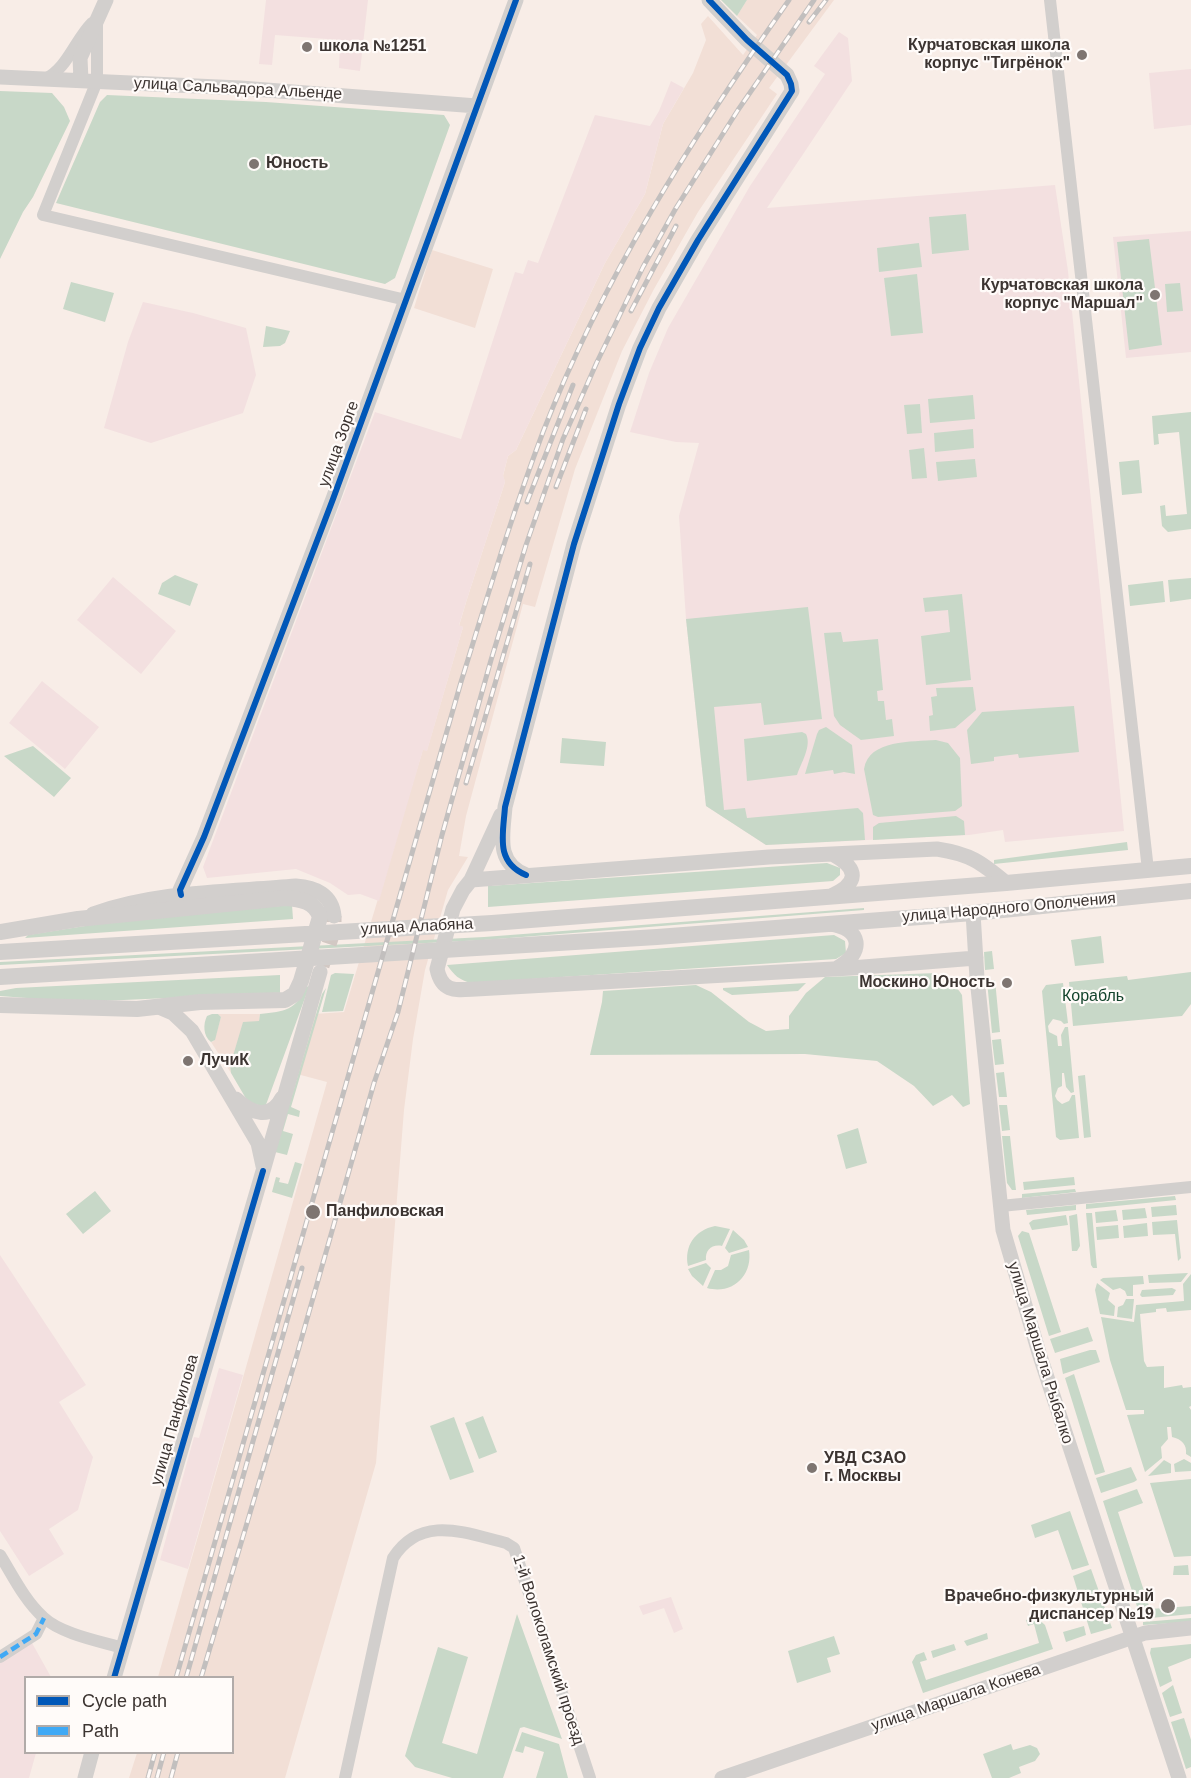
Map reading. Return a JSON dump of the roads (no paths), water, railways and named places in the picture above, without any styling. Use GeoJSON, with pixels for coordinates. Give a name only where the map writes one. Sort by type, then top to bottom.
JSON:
{"type":"FeatureCollection","features":[{"type":"Feature","properties":{"kind":"main road","name":"улица Народного Ополчения"},"geometry":{"type":"LineString","coordinates":[[833,895],[1006,883],[1191,866]]}},
{"type":"Feature","properties":{"kind":"main road","name":"улица Народного Ополчения"},"geometry":{"type":"LineString","coordinates":[[827,923],[973,913],[1191,891]]}},
{"type":"Feature","properties":{"kind":"main road","name":"улица Алабяна"},"geometry":{"type":"LineString","coordinates":[[0,952],[492,923],[833,895]]}},
{"type":"Feature","properties":{"kind":"main road"},"geometry":{"type":"LineString","coordinates":[[0,932],[78,919],[285,898],[311,904],[318,913],[319,922],[301,981],[295,994],[290,998],[278,1001],[200,1002],[137,1009],[0,1005]]}},
{"type":"Feature","properties":{"kind":"main road","name":"улица Алабяна"},"geometry":{"type":"LineString","coordinates":[[0,977],[484,948],[827,923]]}},
{"type":"Feature","properties":{"kind":"street"},"geometry":{"type":"LineString","coordinates":[[81,80],[80,58],[106,0]]}},
{"type":"Feature","properties":{"kind":"street","name":"улица Зорге"},"geometry":{"type":"LineString","coordinates":[[181,895],[180,890],[208,827],[516,0]]}},
{"type":"Feature","properties":{"kind":"street"},"geometry":{"type":"LineString","coordinates":[[709,0],[747,40],[787,75],[792,91],[698,240],[659,308],[640,348],[619,404],[574,544],[505,807],[471,880],[453,909],[438,969],[439,977],[450,989],[476,989],[976,958]]}},
{"type":"Feature","properties":{"kind":"street"},"geometry":{"type":"LineString","coordinates":[[1050,0],[1148,870]]}},
{"type":"Feature","properties":{"kind":"street"},"geometry":{"type":"LineString","coordinates":[[43,80],[62,67],[78,39],[98,17]]}},
{"type":"Feature","properties":{"kind":"street"},"geometry":{"type":"LineString","coordinates":[[98,17],[97,81],[43,215],[406,300]]}},
{"type":"Feature","properties":{"kind":"street","name":"улица Сальвадора Альенде"},"geometry":{"type":"LineString","coordinates":[[0,77],[240,88],[477,106]]}},
{"type":"Feature","properties":{"kind":"street"},"geometry":{"type":"LineString","coordinates":[[505,807],[503,838],[506,860],[511,867],[526,875]]}},
{"type":"Feature","properties":{"kind":"street"},"geometry":{"type":"LineString","coordinates":[[471,880],[758,858],[937,849],[959,852],[981,862],[1006,883]]}},
{"type":"Feature","properties":{"kind":"street"},"geometry":{"type":"LineString","coordinates":[[833,895],[849,885],[853,878],[853,871],[848,864],[834,855]]}},
{"type":"Feature","properties":{"kind":"street"},"geometry":{"type":"LineString","coordinates":[[78,919],[122,904],[181,895],[306,886],[323,894],[332,905],[334,915]]}},
{"type":"Feature","properties":{"kind":"street","name":"улица Маршала Рыбалко"},"geometry":{"type":"LineString","coordinates":[[973,913],[1003,1230],[1030,1323],[1179,1778]]}},
{"type":"Feature","properties":{"kind":"street"},"geometry":{"type":"LineString","coordinates":[[827,923],[846,928],[857,945],[856,953],[851,959],[837,968]]}},
{"type":"Feature","properties":{"kind":"street","name":"улица Панфилова"},"geometry":{"type":"LineString","coordinates":[[114,1676],[320,972]]}},
{"type":"Feature","properties":{"kind":"street"},"geometry":{"type":"LineString","coordinates":[[159,1007],[173,1013],[192,1031],[258,1143],[263,1171]]}},
{"type":"Feature","properties":{"kind":"street"},"geometry":{"type":"LineString","coordinates":[[231,1095],[243,1106],[264,1113],[273,1111],[284,1096]]}},
{"type":"Feature","properties":{"kind":"street"},"geometry":{"type":"LineString","coordinates":[[1001,1206],[1191,1187]]}},
{"type":"Feature","properties":{"kind":"street","name":"1-й Волоколамский проезд"},"geometry":{"type":"LineString","coordinates":[[345,1778],[393,1558],[402,1544],[422,1533],[449,1529],[506,1543],[514,1548],[590,1778]]}},
{"type":"Feature","properties":{"kind":"street"},"geometry":{"type":"LineString","coordinates":[[0,1555],[25,1596],[44,1618],[57,1627],[123,1648]]}},
{"type":"Feature","properties":{"kind":"street"},"geometry":{"type":"LineString","coordinates":[[0,1657],[36,1634],[44,1618]]}},
{"type":"Feature","properties":{"kind":"street","name":"улица Маршала Конева"},"geometry":{"type":"LineString","coordinates":[[723,1778],[1144,1633],[1191,1628]]}},
{"type":"Feature","properties":{"kind":"street"},"geometry":{"type":"LineString","coordinates":[[85,1778],[91,1754]]}},
{"type":"Feature","properties":{"kind":"tunnel"},"geometry":{"type":"LineString","coordinates":[[322,966],[334,929],[334,916]]}},
{"type":"Feature","properties":{"kind":"railway"},"geometry":{"type":"LineString","coordinates":[[177,1676],[461,682],[500,556],[543,432],[593,318],[653,208],[685,155],[789,0]]}},
{"type":"Feature","properties":{"kind":"railway"},"geometry":{"type":"LineString","coordinates":[[202,1676],[296,1358],[374,1083],[398,1012],[442,835],[491,660],[526,545],[563,439],[643,267],[676,208],[738,110],[814,0]]}},
{"type":"Feature","properties":{"kind":"railway"},"geometry":{"type":"LineString","coordinates":[[809,22],[826,0]]}},
{"type":"Feature","properties":{"kind":"railway"},"geometry":{"type":"LineString","coordinates":[[631,311],[676,226]]}},
{"type":"Feature","properties":{"kind":"railway"},"geometry":{"type":"LineString","coordinates":[[527,502],[573,385]]}},
{"type":"Feature","properties":{"kind":"railway"},"geometry":{"type":"LineString","coordinates":[[556,487],[586,409]]}},
{"type":"Feature","properties":{"kind":"railway"},"geometry":{"type":"LineString","coordinates":[[466,783],[530,564]]}},
{"type":"Feature","properties":{"kind":"railway"},"geometry":{"type":"LineString","coordinates":[[187,1676],[302,1268]]}},
{"type":"Feature","properties":{"kind":"railway"},"geometry":{"type":"LineString","coordinates":[[148,1778],[154,1754]]}},
{"type":"Feature","properties":{"kind":"railway"},"geometry":{"type":"LineString","coordinates":[[157,1778],[163,1754]]}},
{"type":"Feature","properties":{"kind":"railway"},"geometry":{"type":"LineString","coordinates":[[171,1778],[177,1754]]}},
{"type":"Feature","properties":{"kind":"place","name":"школа №1251"},"geometry":{"type":"Point","coordinates":[307,47]}},
{"type":"Feature","properties":{"kind":"place","name":"Курчатовская школа корпус \"Тигрёнок\""},"geometry":{"type":"Point","coordinates":[1082,55]}},
{"type":"Feature","properties":{"kind":"place","name":"Юность"},"geometry":{"type":"Point","coordinates":[254,164]}},
{"type":"Feature","properties":{"kind":"place","name":"Курчатовская школа корпус \"Маршал\""},"geometry":{"type":"Point","coordinates":[1155,295]}},
{"type":"Feature","properties":{"kind":"place","name":"Москино Юность"},"geometry":{"type":"Point","coordinates":[1007,983]}},
{"type":"Feature","properties":{"kind":"place","name":"ЛучиК"},"geometry":{"type":"Point","coordinates":[188,1061]}},
{"type":"Feature","properties":{"kind":"place","name":"Панфиловская"},"geometry":{"type":"Point","coordinates":[313,1212]}},
{"type":"Feature","properties":{"kind":"place","name":"УВД СЗАО г. Москвы"},"geometry":{"type":"Point","coordinates":[812,1468]}},
{"type":"Feature","properties":{"kind":"place","name":"Врачебно-физкультурный диспансер №19"},"geometry":{"type":"Point","coordinates":[1168,1606]}},
{"type":"Feature","properties":{"kind":"park label","name":"Корабль"},"geometry":{"type":"Point","coordinates":[1093,997]}}]}
